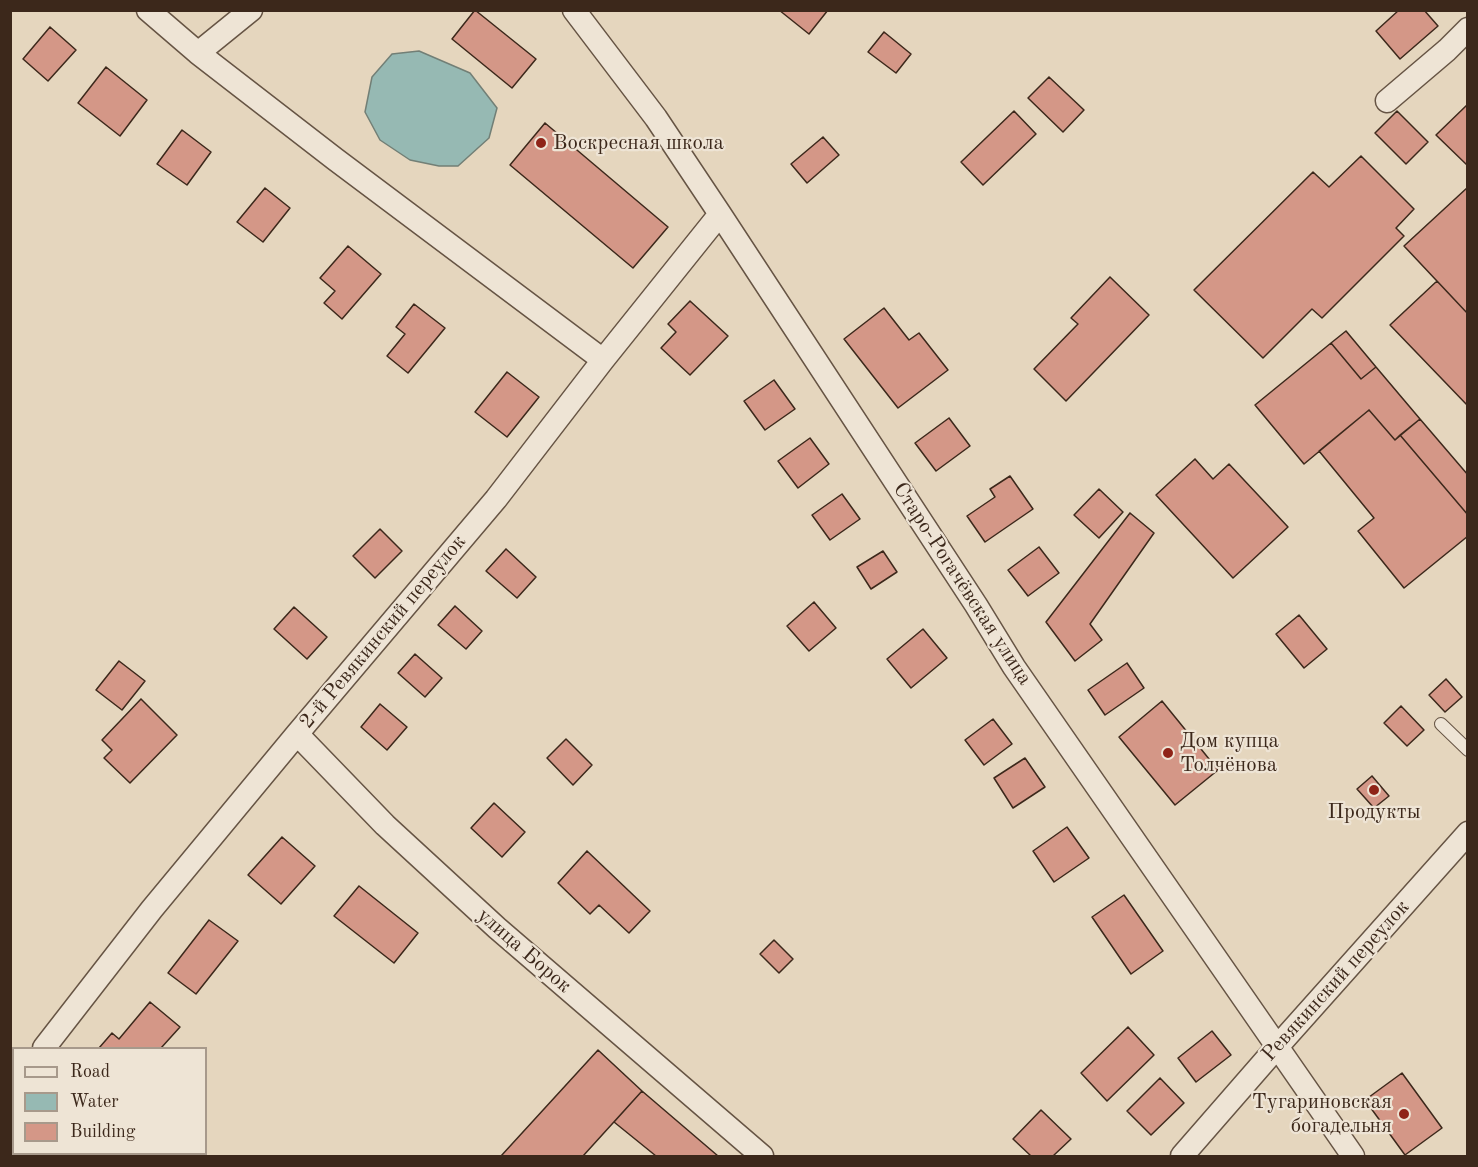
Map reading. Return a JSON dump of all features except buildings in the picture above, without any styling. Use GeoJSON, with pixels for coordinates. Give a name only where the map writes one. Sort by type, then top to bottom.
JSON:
{"type":"FeatureCollection","features":[{"type":"Feature","properties":{"kind":"street"},"geometry":{"type":"LineString","coordinates":[[148,10],[198,53],[603,360]]}},
{"type":"Feature","properties":{"kind":"street"},"geometry":{"type":"LineString","coordinates":[[198,53],[251,10]]}},
{"type":"Feature","properties":{"kind":"street","name":"Старо-Рогачёвская улица"},"geometry":{"type":"LineString","coordinates":[[574,10],[656,118],[976,605],[1014,667],[1353,1156]]}},
{"type":"Feature","properties":{"kind":"street"},"geometry":{"type":"LineString","coordinates":[[1387,101],[1447,50],[1467,29]]}},
{"type":"Feature","properties":{"kind":"street","name":"2-й Ревякинский переулок"},"geometry":{"type":"LineString","coordinates":[[45,1047],[152,909],[496,499],[720,214]]}},
{"type":"Feature","properties":{"kind":"street","name":"улица Борок"},"geometry":{"type":"LineString","coordinates":[[297,734],[385,825],[497,928],[762,1156]]}},
{"type":"Feature","properties":{"kind":"street","name":"Ревякинский переулок"},"geometry":{"type":"LineString","coordinates":[[1182,1156],[1467,833]]}},
{"type":"Feature","properties":{"kind":"lane"},"geometry":{"type":"LineString","coordinates":[[1441,724],[1467,750]]}},
{"type":"Feature","properties":{"kind":"water"},"geometry":{"type":"Polygon","coordinates":[[[419,51],[470,73],[497,108],[489,138],[458,166],[439,166],[410,160],[380,140],[365,112],[372,77],[392,54],[419,51]]]}},
{"type":"Feature","properties":{"kind":"place","name":"Воскресная школа"},"geometry":{"type":"Point","coordinates":[541,143]}},
{"type":"Feature","properties":{"kind":"place","name":"Дом купца Толчёнова"},"geometry":{"type":"Point","coordinates":[1168,753]}},
{"type":"Feature","properties":{"kind":"place","name":"Продукты"},"geometry":{"type":"Point","coordinates":[1374,790]}},
{"type":"Feature","properties":{"kind":"place","name":"Тугариновская богадельня"},"geometry":{"type":"Point","coordinates":[1404,1114]}}]}
